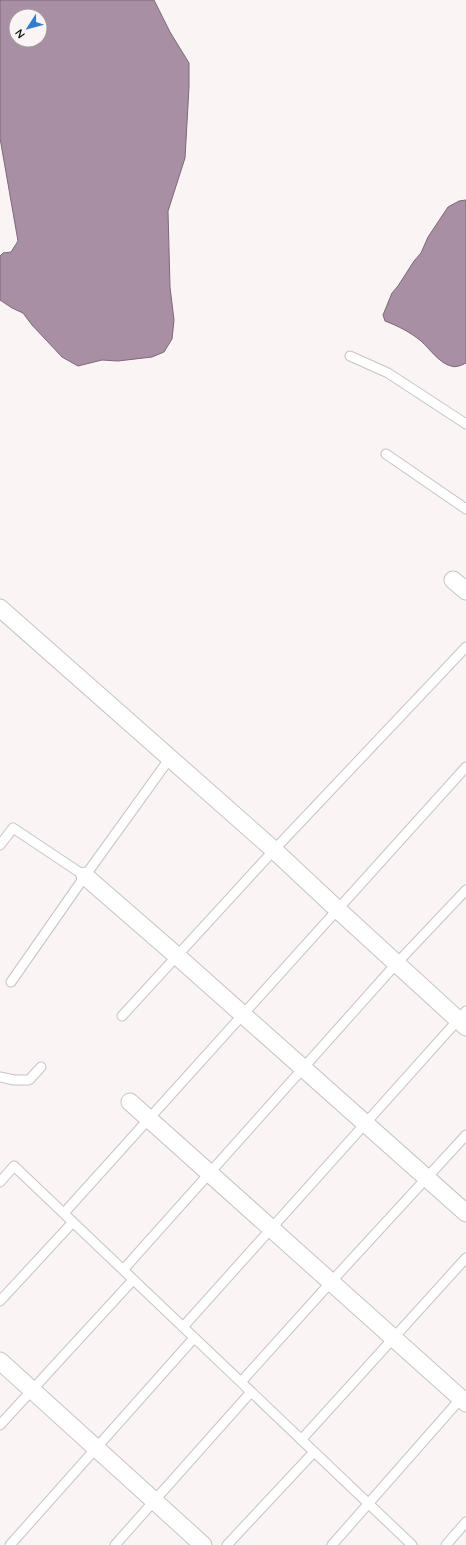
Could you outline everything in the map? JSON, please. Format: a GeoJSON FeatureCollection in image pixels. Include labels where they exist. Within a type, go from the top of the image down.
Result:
{"type":"FeatureCollection","features":[{"type":"Feature","properties":{"kind":"street"},"geometry":{"type":"LineString","coordinates":[[453,580],[466,591]]}},
{"type":"Feature","properties":{"kind":"street"},"geometry":{"type":"LineString","coordinates":[[0,608],[274,850],[396,964],[463,1019]]}},
{"type":"Feature","properties":{"kind":"street"},"geometry":{"type":"LineString","coordinates":[[85,876],[466,1213]]}},
{"type":"Feature","properties":{"kind":"street"},"geometry":{"type":"LineString","coordinates":[[130,1102],[394,1338],[464,1398]]}},
{"type":"Feature","properties":{"kind":"street"},"geometry":{"type":"LineString","coordinates":[[0,1361],[203,1545]]}},
{"type":"Feature","properties":{"kind":"lane"},"geometry":{"type":"LineString","coordinates":[[350,356],[388,374],[466,424]]}},
{"type":"Feature","properties":{"kind":"lane"},"geometry":{"type":"LineString","coordinates":[[386,454],[466,509]]}},
{"type":"Feature","properties":{"kind":"lane"},"geometry":{"type":"LineString","coordinates":[[122,1016],[274,850],[466,647]]}},
{"type":"Feature","properties":{"kind":"lane"},"geometry":{"type":"LineString","coordinates":[[11,982],[170,758]]}},
{"type":"Feature","properties":{"kind":"lane"},"geometry":{"type":"LineString","coordinates":[[64,1213],[466,767]]}},
{"type":"Feature","properties":{"kind":"lane"},"geometry":{"type":"LineString","coordinates":[[0,845],[13,828],[85,876]]}},
{"type":"Feature","properties":{"kind":"lane"},"geometry":{"type":"LineString","coordinates":[[123,1270],[396,964],[466,890]]}},
{"type":"Feature","properties":{"kind":"lane"},"geometry":{"type":"LineString","coordinates":[[183,1327],[365,1123],[463,1019]]}},
{"type":"Feature","properties":{"kind":"lane"},"geometry":{"type":"LineString","coordinates":[[0,1077],[14,1080],[29,1080],[41,1067]]}},
{"type":"Feature","properties":{"kind":"lane"},"geometry":{"type":"LineString","coordinates":[[241,1382],[466,1135]]}},
{"type":"Feature","properties":{"kind":"lane"},"geometry":{"type":"LineString","coordinates":[[0,1182],[14,1166],[412,1545]]}},
{"type":"Feature","properties":{"kind":"lane"},"geometry":{"type":"LineString","coordinates":[[0,1301],[73,1222]]}},
{"type":"Feature","properties":{"kind":"lane"},"geometry":{"type":"LineString","coordinates":[[301,1440],[466,1258]]}},
{"type":"Feature","properties":{"kind":"lane"},"geometry":{"type":"LineString","coordinates":[[0,1425],[133,1280]]}},
{"type":"Feature","properties":{"kind":"lane"},"geometry":{"type":"LineString","coordinates":[[10,1545],[95,1447],[194,1338]]}},
{"type":"Feature","properties":{"kind":"lane"},"geometry":{"type":"LineString","coordinates":[[115,1545],[251,1392]]}},
{"type":"Feature","properties":{"kind":"lane"},"geometry":{"type":"LineString","coordinates":[[332,1545],[464,1398]]}},
{"type":"Feature","properties":{"kind":"lane"},"geometry":{"type":"LineString","coordinates":[[227,1545],[314,1452]]}},
{"type":"Feature","properties":{"kind":"lane"},"geometry":{"type":"LineString","coordinates":[[446,1545],[466,1522]]}},
{"type":"Feature","properties":{"kind":"shaded area"},"geometry":{"type":"Polygon","coordinates":[[[0,0],[154,0],[170,32],[189,63],[185,158],[168,211],[170,287],[174,320],[172,339],[164,352],[152,357],[118,361],[102,360],[78,366],[62,357],[32,325],[23,313],[0,300],[0,256],[3,253],[11,252],[18,241],[0,138],[0,0]]]}},
{"type":"Feature","properties":{"kind":"shaded area"},"geometry":{"type":"Polygon","coordinates":[[[466,200],[466,363],[453,367],[439,359],[413,335],[385,321],[383,315],[392,293],[421,253],[428,237],[448,207],[459,201],[466,200]]]}}]}
